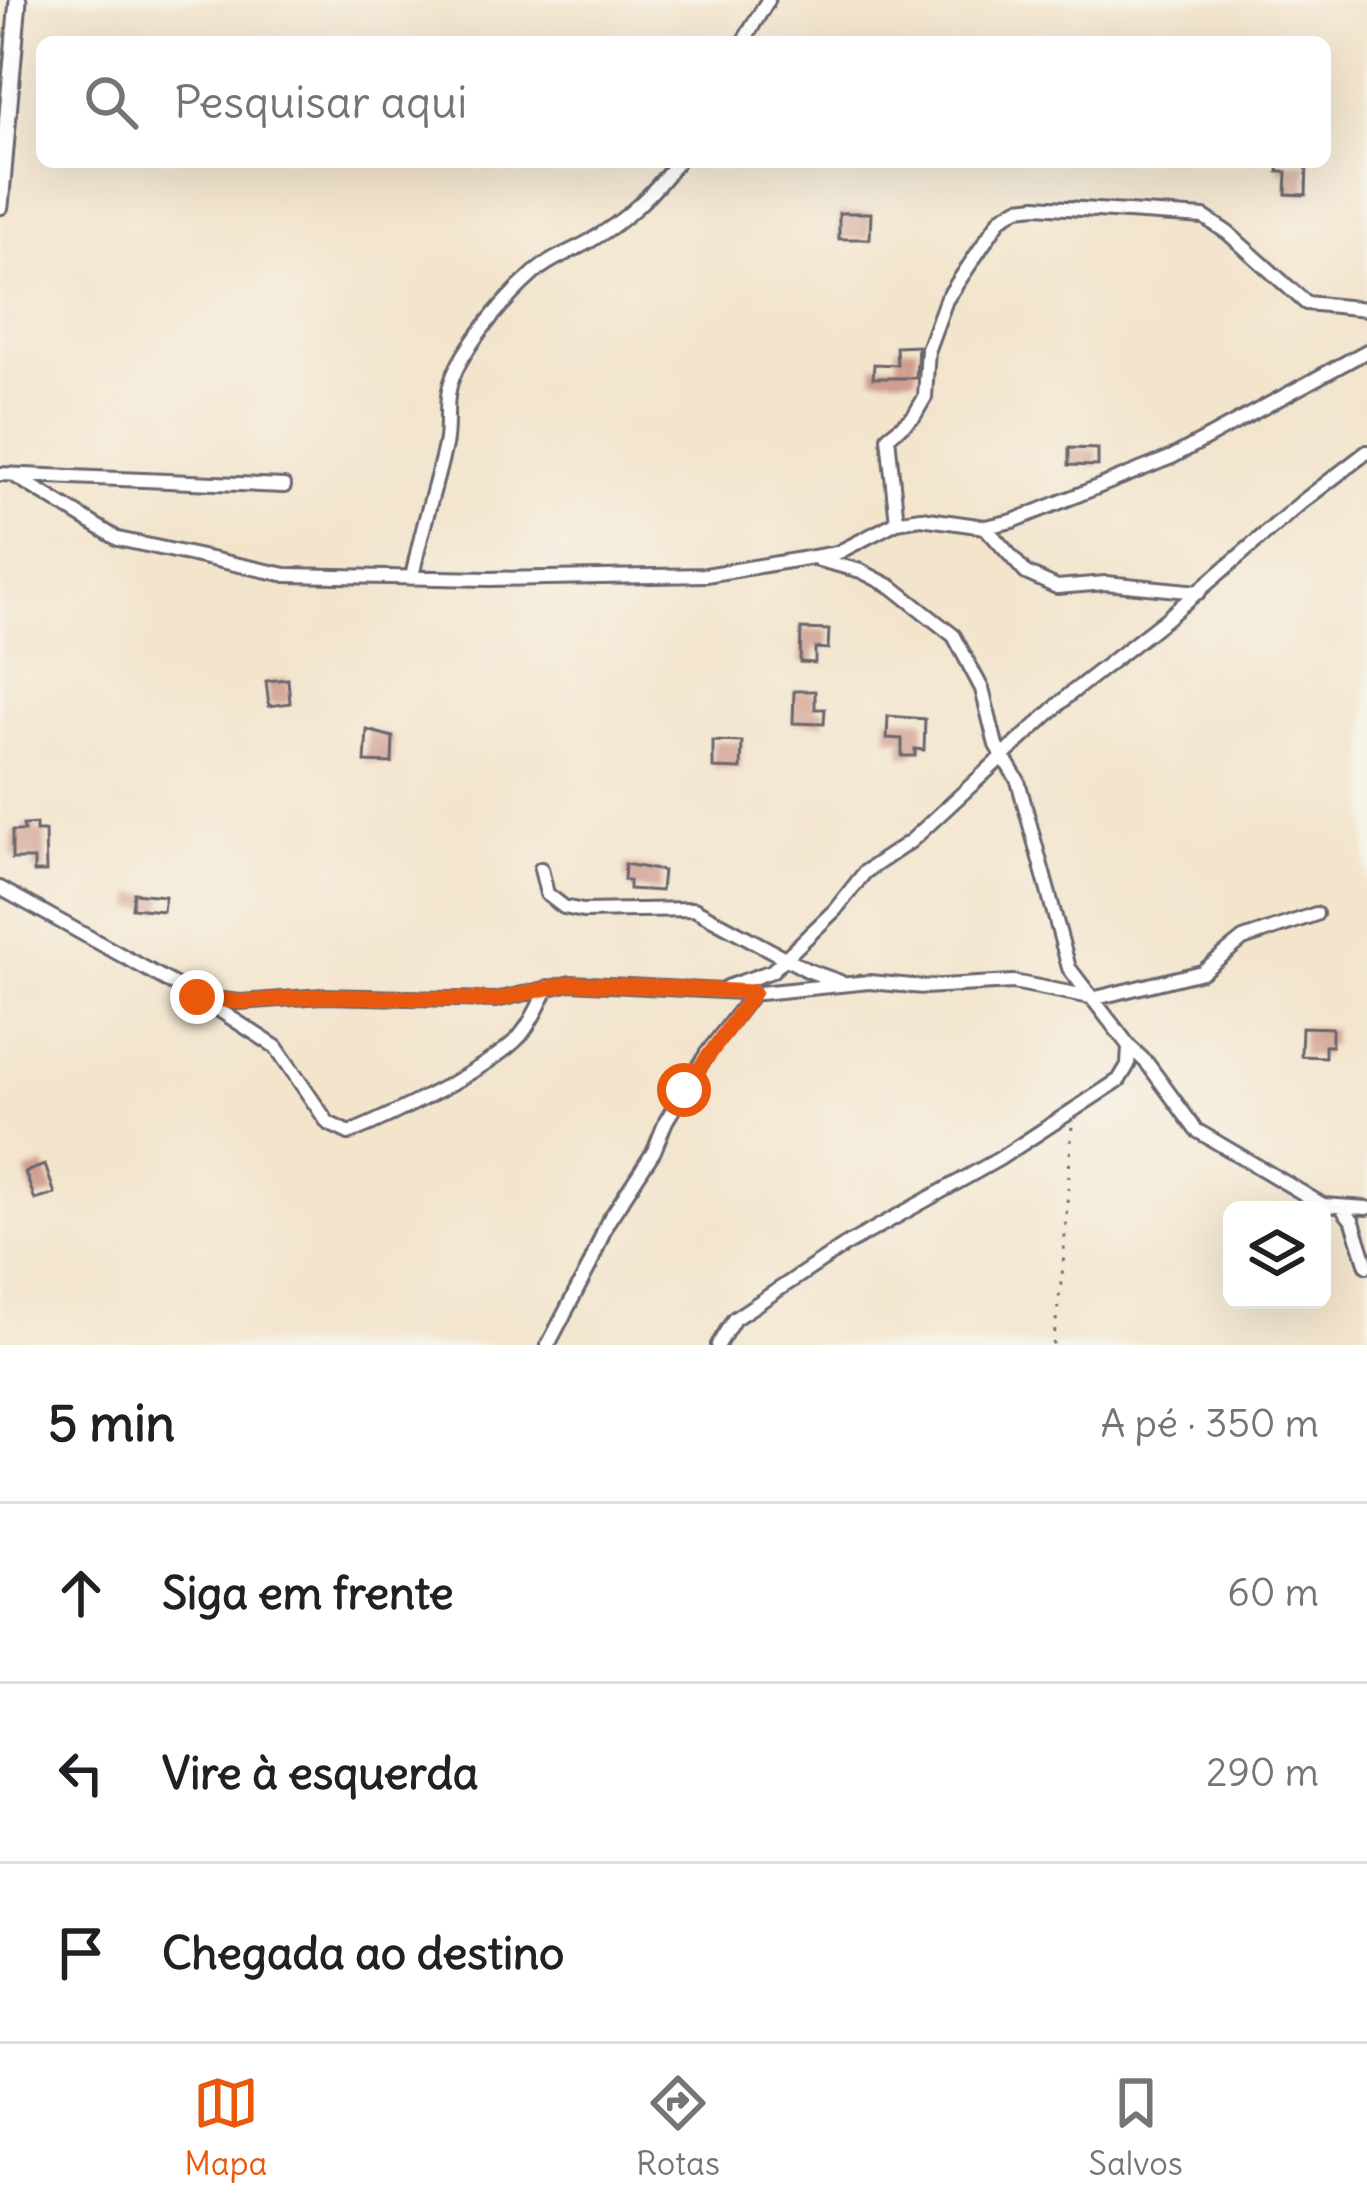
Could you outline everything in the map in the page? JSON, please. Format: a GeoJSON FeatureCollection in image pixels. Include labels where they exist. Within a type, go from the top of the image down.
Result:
{"type":"FeatureCollection","features":[{"type":"Feature","properties":{"kind":"street"},"geometry":{"type":"LineString","coordinates":[[0,206],[18,0]]}},
{"type":"Feature","properties":{"kind":"street"},"geometry":{"type":"LineString","coordinates":[[747,36],[768,0]]}},
{"type":"Feature","properties":{"kind":"street"},"geometry":{"type":"LineString","coordinates":[[412,578],[447,439],[449,386],[456,369],[479,335],[535,273],[648,200],[672,168]]}},
{"type":"Feature","properties":{"kind":"street"},"geometry":{"type":"LineString","coordinates":[[897,522],[888,437],[926,397],[928,350],[935,322],[1008,212],[1036,206],[1204,217],[1306,303],[1367,309]]}},
{"type":"Feature","properties":{"kind":"street"},"geometry":{"type":"LineString","coordinates":[[15,476],[118,539],[286,575],[706,575],[812,559],[854,546],[897,522],[921,518],[985,527],[1013,521],[1172,457],[1367,352]]}},
{"type":"Feature","properties":{"kind":"street"},"geometry":{"type":"LineString","coordinates":[[718,989],[772,970],[835,910],[865,872],[911,841],[1070,694],[1367,452]]}},
{"type":"Feature","properties":{"kind":"street"},"geometry":{"type":"LineString","coordinates":[[0,474],[284,486]]}},
{"type":"Feature","properties":{"kind":"street"},"geometry":{"type":"LineString","coordinates":[[985,527],[1026,573],[1057,587],[1106,583],[1198,592]]}},
{"type":"Feature","properties":{"kind":"street"},"geometry":{"type":"LineString","coordinates":[[812,559],[861,571],[892,587],[955,636],[982,689],[996,745],[1018,782],[1069,968],[1196,1130],[1353,1222],[1367,1266]]}},
{"type":"Feature","properties":{"kind":"street"},"geometry":{"type":"LineString","coordinates":[[541,869],[547,894],[564,907],[583,911],[694,909],[784,958],[847,984]]}},
{"type":"Feature","properties":{"kind":"street"},"geometry":{"type":"LineString","coordinates":[[0,888],[204,1000],[276,1047],[328,1123],[349,1133],[401,1110],[504,1049],[524,1031],[548,987]]}},
{"type":"Feature","properties":{"kind":"street"},"geometry":{"type":"LineString","coordinates":[[204,1000],[322,996],[496,1000],[571,983],[790,992],[869,982],[924,987],[1013,982],[1096,998],[1202,972],[1243,939],[1316,914]]}},
{"type":"Feature","properties":{"kind":"street"},"geometry":{"type":"LineString","coordinates":[[548,1345],[607,1223],[654,1151],[666,1121],[707,1053],[754,992]]}},
{"type":"Feature","properties":{"kind":"street"},"geometry":{"type":"LineString","coordinates":[[718,1345],[734,1319],[844,1246],[893,1222],[1119,1080],[1128,1065],[1130,1046]]}},
{"type":"Feature","properties":{"kind":"street"},"geometry":{"type":"LineString","coordinates":[[1333,1211],[1367,1208]]}},
{"type":"Feature","properties":{"kind":"path"},"geometry":{"type":"LineString","coordinates":[[1053,1345],[1063,1267],[1072,1111]]}},
{"type":"Feature","properties":{"kind":"building"},"geometry":{"type":"Polygon","coordinates":[[[1278,168],[1307,168],[1306,195],[1286,194],[1287,172],[1278,172],[1278,168]]]}},
{"type":"Feature","properties":{"kind":"building"},"geometry":{"type":"Polygon","coordinates":[[[839,213],[871,213],[870,239],[839,239],[839,213]]]}},
{"type":"Feature","properties":{"kind":"building"},"geometry":{"type":"Polygon","coordinates":[[[918,346],[916,378],[873,378],[874,364],[897,365],[896,347],[918,346]]]}},
{"type":"Feature","properties":{"kind":"building"},"geometry":{"type":"Polygon","coordinates":[[[1069,448],[1098,449],[1098,466],[1069,465],[1069,448]]]}},
{"type":"Feature","properties":{"kind":"building"},"geometry":{"type":"Polygon","coordinates":[[[801,629],[829,630],[828,649],[815,648],[815,663],[800,662],[801,629]]]}},
{"type":"Feature","properties":{"kind":"building"},"geometry":{"type":"Polygon","coordinates":[[[288,679],[290,703],[269,706],[266,681],[288,679]]]}},
{"type":"Feature","properties":{"kind":"building"},"geometry":{"type":"Polygon","coordinates":[[[794,691],[815,691],[815,709],[825,709],[824,724],[793,723],[794,691]]]}},
{"type":"Feature","properties":{"kind":"building"},"geometry":{"type":"Polygon","coordinates":[[[888,716],[925,719],[924,750],[902,756],[902,739],[887,738],[888,716]]]}},
{"type":"Feature","properties":{"kind":"building"},"geometry":{"type":"Polygon","coordinates":[[[367,730],[393,737],[392,763],[365,762],[367,730]]]}},
{"type":"Feature","properties":{"kind":"building"},"geometry":{"type":"Polygon","coordinates":[[[713,741],[742,742],[741,769],[713,768],[713,741]]]}},
{"type":"Feature","properties":{"kind":"building"},"geometry":{"type":"Polygon","coordinates":[[[36,824],[36,831],[45,831],[46,872],[34,872],[34,859],[12,859],[12,831],[36,824]]]}},
{"type":"Feature","properties":{"kind":"building"},"geometry":{"type":"Polygon","coordinates":[[[625,864],[663,871],[661,891],[629,889],[625,864]]]}},
{"type":"Feature","properties":{"kind":"building"},"geometry":{"type":"Polygon","coordinates":[[[134,893],[165,896],[163,911],[132,908],[134,893]]]}},
{"type":"Feature","properties":{"kind":"building"},"geometry":{"type":"Polygon","coordinates":[[[1302,1027],[1332,1028],[1332,1046],[1325,1046],[1325,1057],[1301,1056],[1302,1027]]]}},
{"type":"Feature","properties":{"kind":"building"},"geometry":{"type":"Polygon","coordinates":[[[45,1165],[55,1194],[35,1200],[25,1172],[45,1165]]]}},
{"type":"Feature","properties":{"kind":"route"},"geometry":{"type":"LineString","coordinates":[[197,997],[240,1002],[322,996],[496,1000],[571,983],[754,992],[684,1090]]}}]}
